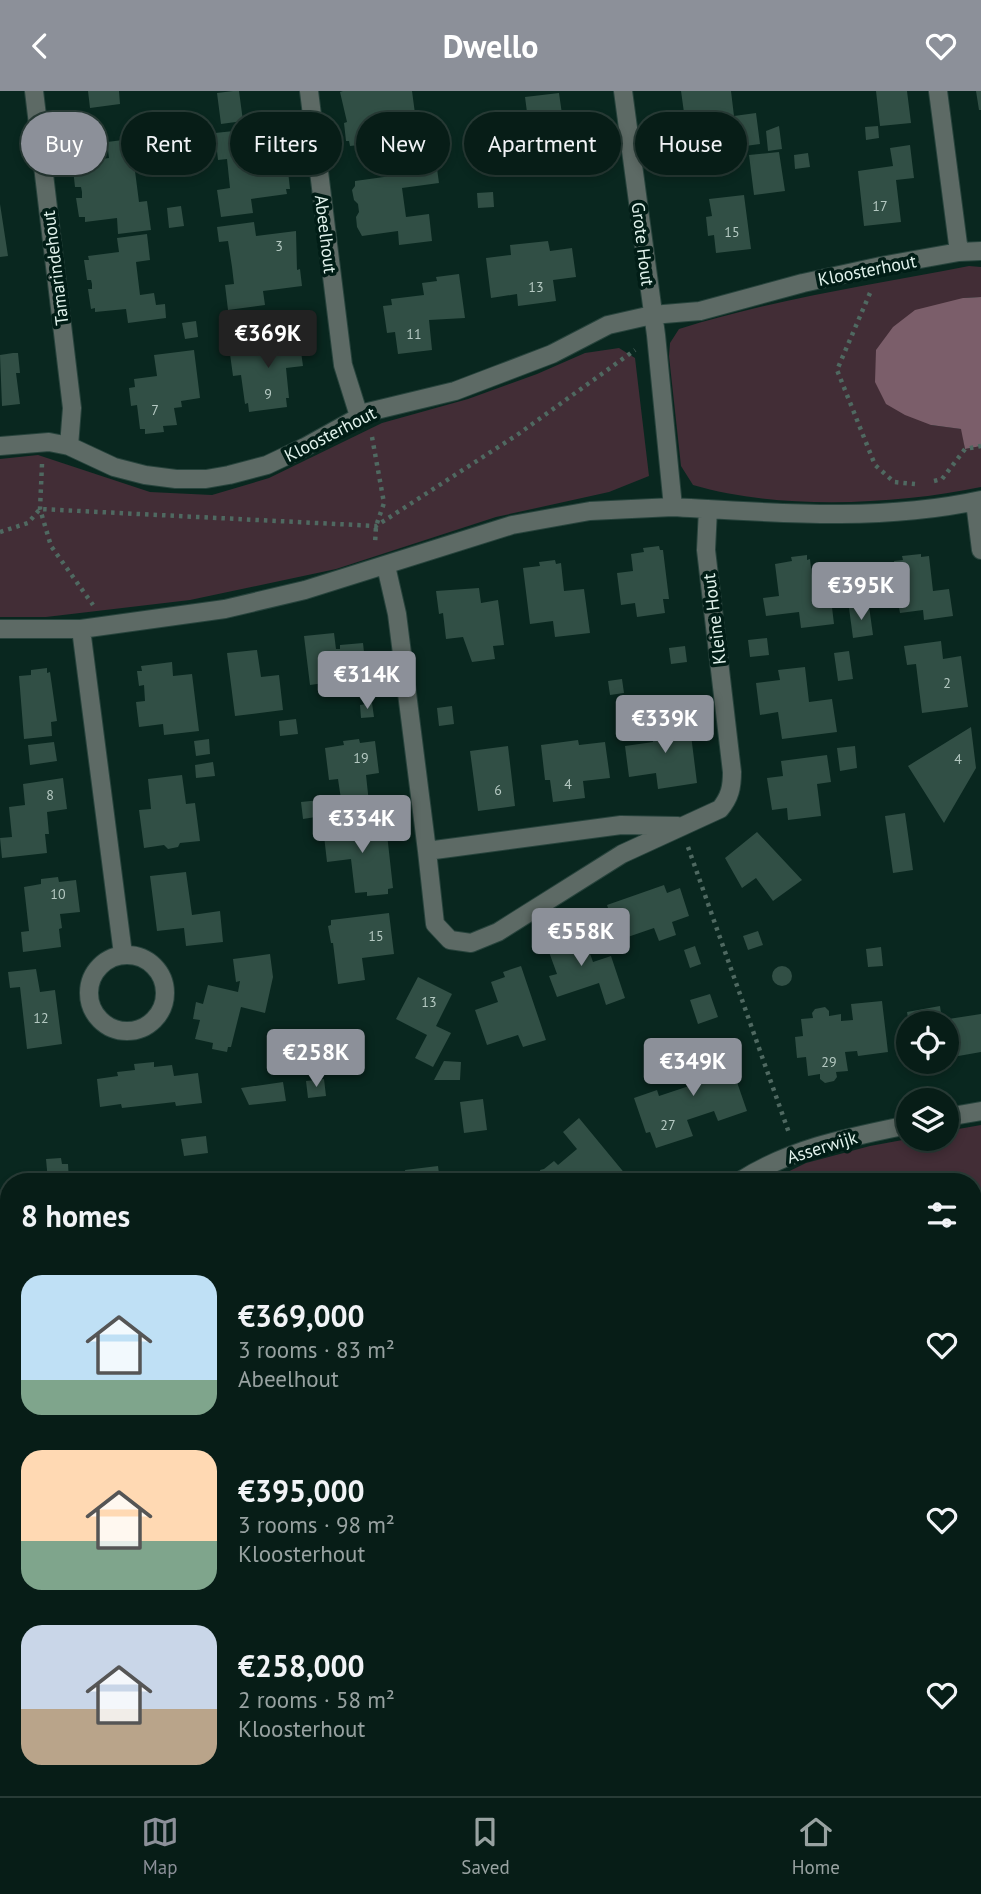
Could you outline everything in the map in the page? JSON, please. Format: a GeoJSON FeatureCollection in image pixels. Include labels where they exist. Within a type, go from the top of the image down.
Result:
{"type":"FeatureCollection","features":[{"type":"Feature","properties":{"kind":"street","name":"Tamarindehout"},"geometry":{"type":"LineString","coordinates":[[34,91],[72,408],[69,446]]}},
{"type":"Feature","properties":{"kind":"street","name":"Abeelhout"},"geometry":{"type":"LineString","coordinates":[[309,91],[343,365],[363,414]]}},
{"type":"Feature","properties":{"kind":"street","name":"Grote Hout"},"geometry":{"type":"LineString","coordinates":[[623,91],[652,315]]}},
{"type":"Feature","properties":{"kind":"street"},"geometry":{"type":"LineString","coordinates":[[938,91],[959,252]]}},
{"type":"Feature","properties":{"kind":"street","name":"Kloosterhout"},"geometry":{"type":"LineString","coordinates":[[0,446],[43,442],[69,446],[114,467],[145,475],[206,479],[267,465],[363,414],[454,391],[552,354],[608,325],[652,315],[700,311],[803,283],[881,266],[959,252],[981,251]]}},
{"type":"Feature","properties":{"kind":"street"},"geometry":{"type":"LineString","coordinates":[[652,315],[673,507]]}},
{"type":"Feature","properties":{"kind":"street"},"geometry":{"type":"LineString","coordinates":[[0,628],[81,629],[225,609],[305,590],[512,525],[590,511],[673,507],[783,513],[854,513],[927,509],[978,501],[981,550]]}},
{"type":"Feature","properties":{"kind":"street","name":"Kleine Hout"},"geometry":{"type":"LineString","coordinates":[[380,568],[397,614],[435,923],[450,940],[471,943],[498,932],[622,854],[720,809],[727,800],[732,786],[732,772],[706,550],[708,509]]}},
{"type":"Feature","properties":{"kind":"street"},"geometry":{"type":"LineString","coordinates":[[81,629],[123,954]]}},
{"type":"Feature","properties":{"kind":"street","name":"Kleine Hout"},"geometry":{"type":"LineString","coordinates":[[427,851],[621,825],[682,826]]}},
{"type":"Feature","properties":{"kind":"street"},"geometry":{"type":"LineString","coordinates":[[123,954],[144,958],[160,972],[166,994],[160,1014],[142,1028],[121,1031],[101,1022],[90,1003],[90,981],[102,963],[123,954]]}},
{"type":"Feature","properties":{"kind":"street"},"geometry":{"type":"LineString","coordinates":[[959,1115],[981,1111]]}},
{"type":"Feature","properties":{"kind":"street","name":"Asserwijk"},"geometry":{"type":"LineString","coordinates":[[755,1173],[796,1152],[836,1140],[896,1128]]}},
{"type":"Feature","properties":{"kind":"path"},"geometry":{"type":"LineString","coordinates":[[881,266],[837,370],[875,465],[894,482],[918,484]]}},
{"type":"Feature","properties":{"kind":"path"},"geometry":{"type":"LineString","coordinates":[[40,509],[376,526],[517,435],[656,335]]}},
{"type":"Feature","properties":{"kind":"path"},"geometry":{"type":"LineString","coordinates":[[363,414],[384,503],[376,526],[380,568]]}},
{"type":"Feature","properties":{"kind":"path"},"geometry":{"type":"LineString","coordinates":[[43,442],[40,509],[51,546],[108,626]]}},
{"type":"Feature","properties":{"kind":"path"},"geometry":{"type":"LineString","coordinates":[[930,481],[942,479],[965,449],[981,446]]}},
{"type":"Feature","properties":{"kind":"path"},"geometry":{"type":"LineString","coordinates":[[0,532],[28,523],[40,509]]}},
{"type":"Feature","properties":{"kind":"path"},"geometry":{"type":"LineString","coordinates":[[682,826],[796,1152]]}},
{"type":"Feature","properties":{"kind":"shaded area"},"geometry":{"type":"Polygon","coordinates":[[[969,266],[981,267],[981,297],[963,298],[931,425],[962,429],[965,449],[981,446],[981,487],[912,498],[837,502],[762,498],[693,485],[681,466],[669,356],[670,343],[679,329],[787,301],[969,266]]]}},
{"type":"Feature","properties":{"kind":"shaded area"},"geometry":{"type":"Polygon","coordinates":[[[981,297],[981,446],[965,449],[961,429],[931,425],[886,404],[875,382],[876,350],[893,327],[915,310],[963,298],[981,297]]]}},
{"type":"Feature","properties":{"kind":"shaded area"},"geometry":{"type":"Polygon","coordinates":[[[619,348],[635,358],[649,476],[609,492],[496,517],[336,569],[190,600],[46,617],[0,617],[0,459],[38,455],[150,492],[212,495],[269,478],[382,423],[468,399],[585,353],[619,348]]]}},
{"type":"Feature","properties":{"kind":"shaded area"},"geometry":{"type":"Polygon","coordinates":[[[981,1125],[981,1173],[785,1173],[806,1163],[896,1141],[896,1151],[959,1151],[959,1129],[981,1125]]]}},
{"type":"Feature","properties":{"kind":"building"},"geometry":{"type":"Polygon","coordinates":[[[88,91],[119,91],[120,104],[90,108],[88,91]]]}},
{"type":"Feature","properties":{"kind":"building"},"geometry":{"type":"Polygon","coordinates":[[[239,91],[242,112],[230,112],[230,123],[221,124],[217,93],[239,91]]]}},
{"type":"Feature","properties":{"kind":"building"},"geometry":{"type":"Polygon","coordinates":[[[412,91],[415,112],[356,112],[356,145],[350,146],[349,141],[346,141],[344,123],[347,122],[340,92],[412,91]]]}},
{"type":"Feature","properties":{"kind":"building"},"geometry":{"type":"Polygon","coordinates":[[[681,91],[731,91],[734,112],[684,112],[681,91]]]}},
{"type":"Feature","properties":{"kind":"building"},"geometry":{"type":"Polygon","coordinates":[[[876,91],[907,91],[911,123],[880,126],[876,91]]]}},
{"type":"Feature","properties":{"kind":"building"},"geometry":{"type":"Polygon","coordinates":[[[976,91],[981,91],[981,110],[979,110],[976,91]]]}},
{"type":"Feature","properties":{"kind":"building"},"geometry":{"type":"Polygon","coordinates":[[[559,93],[562,112],[527,112],[525,97],[559,93]]]}},
{"type":"Feature","properties":{"kind":"building"},"geometry":{"type":"Polygon","coordinates":[[[756,113],[760,144],[747,146],[747,114],[756,113]]]}},
{"type":"Feature","properties":{"kind":"building"},"geometry":{"type":"Polygon","coordinates":[[[779,126],[782,149],[768,151],[766,131],[779,126]]]}},
{"type":"Feature","properties":{"kind":"building"},"geometry":{"type":"Polygon","coordinates":[[[878,126],[879,138],[866,140],[865,127],[878,126]]]}},
{"type":"Feature","properties":{"kind":"building"},"geometry":{"type":"Polygon","coordinates":[[[230,131],[230,175],[288,175],[290,189],[286,189],[287,194],[251,199],[253,213],[221,217],[217,190],[230,188],[227,159],[218,160],[216,133],[230,131]]]}},
{"type":"Feature","properties":{"kind":"building"},"geometry":{"type":"Polygon","coordinates":[[[121,140],[121,175],[136,175],[139,202],[147,201],[151,230],[118,234],[117,218],[85,222],[85,217],[79,217],[76,198],[82,198],[82,192],[81,187],[75,187],[74,175],[107,175],[107,142],[121,140]]]}},
{"type":"Feature","properties":{"kind":"building"},"geometry":{"type":"Polygon","coordinates":[[[910,145],[914,178],[896,180],[901,222],[864,226],[858,171],[893,166],[890,148],[910,145]]]}},
{"type":"Feature","properties":{"kind":"building"},"geometry":{"type":"Polygon","coordinates":[[[779,152],[785,191],[754,195],[749,155],[779,152]]]}},
{"type":"Feature","properties":{"kind":"building"},"geometry":{"type":"Polygon","coordinates":[[[808,153],[810,167],[795,169],[794,155],[808,153]]]}},
{"type":"Feature","properties":{"kind":"building"},"geometry":{"type":"Polygon","coordinates":[[[438,175],[439,183],[402,188],[406,217],[429,214],[432,241],[399,245],[398,231],[362,236],[357,227],[358,204],[354,200],[352,190],[355,181],[391,176],[438,175]]]}},
{"type":"Feature","properties":{"kind":"building"},"geometry":{"type":"Polygon","coordinates":[[[493,192],[494,207],[478,208],[477,193],[493,192]]]}},
{"type":"Feature","properties":{"kind":"building"},"geometry":{"type":"Polygon","coordinates":[[[744,195],[751,249],[716,253],[714,235],[708,236],[706,217],[712,216],[709,199],[744,195]]]}},
{"type":"Feature","properties":{"kind":"building"},"geometry":{"type":"Polygon","coordinates":[[[0,204],[8,256],[0,257],[0,204]]]}},
{"type":"Feature","properties":{"kind":"building"},"geometry":{"type":"Polygon","coordinates":[[[181,206],[184,226],[169,228],[167,208],[181,206]]]}},
{"type":"Feature","properties":{"kind":"building"},"geometry":{"type":"Polygon","coordinates":[[[254,222],[256,236],[296,231],[297,270],[300,269],[302,286],[263,291],[265,305],[228,310],[225,285],[234,284],[232,267],[228,241],[219,242],[217,227],[254,222]]]}},
{"type":"Feature","properties":{"kind":"building"},"geometry":{"type":"Polygon","coordinates":[[[147,234],[150,260],[136,262],[140,295],[154,293],[156,305],[165,304],[166,318],[128,323],[126,309],[95,312],[95,308],[91,309],[88,289],[92,289],[92,284],[91,280],[87,280],[84,260],[89,260],[88,256],[119,252],[117,238],[147,234]]]}},
{"type":"Feature","properties":{"kind":"building"},"geometry":{"type":"Polygon","coordinates":[[[548,241],[550,251],[572,248],[576,277],[553,280],[556,301],[518,306],[517,294],[491,298],[486,258],[511,255],[510,245],[548,241]]]}},
{"type":"Feature","properties":{"kind":"building"},"geometry":{"type":"Polygon","coordinates":[[[459,274],[465,318],[429,320],[432,350],[398,354],[395,332],[387,333],[383,306],[392,305],[391,299],[424,295],[422,283],[437,281],[436,277],[459,274]]]}},
{"type":"Feature","properties":{"kind":"building"},"geometry":{"type":"Polygon","coordinates":[[[196,321],[198,337],[185,339],[182,323],[196,321]]]}},
{"type":"Feature","properties":{"kind":"building"},"geometry":{"type":"Polygon","coordinates":[[[298,330],[303,366],[286,368],[289,398],[286,398],[287,407],[249,412],[248,403],[245,404],[241,375],[233,376],[230,354],[259,350],[256,335],[298,330]]]}},
{"type":"Feature","properties":{"kind":"building"},"geometry":{"type":"Polygon","coordinates":[[[194,350],[200,398],[181,401],[182,407],[174,408],[177,425],[163,426],[164,432],[145,434],[145,429],[140,429],[137,405],[131,406],[129,388],[135,387],[134,379],[157,376],[154,355],[194,350]]]}},
{"type":"Feature","properties":{"kind":"building"},"geometry":{"type":"Polygon","coordinates":[[[18,353],[20,373],[16,373],[20,404],[2,406],[0,355],[18,353]]]}},
{"type":"Feature","properties":{"kind":"building"},"geometry":{"type":"Polygon","coordinates":[[[659,546],[660,550],[663,550],[669,599],[663,599],[665,613],[637,617],[635,603],[621,605],[617,573],[633,571],[631,554],[644,552],[643,548],[659,546]]]}},
{"type":"Feature","properties":{"kind":"building"},"geometry":{"type":"Polygon","coordinates":[[[921,554],[921,557],[929,556],[933,591],[949,589],[953,616],[924,620],[923,610],[900,613],[893,578],[896,577],[894,561],[903,560],[902,556],[921,554]]]}},
{"type":"Feature","properties":{"kind":"building"},"geometry":{"type":"Polygon","coordinates":[[[807,555],[807,560],[810,559],[813,584],[829,582],[834,624],[801,628],[799,612],[766,616],[763,598],[779,596],[775,564],[792,561],[791,557],[807,555]]]}},
{"type":"Feature","properties":{"kind":"building"},"geometry":{"type":"Polygon","coordinates":[[[555,560],[556,564],[561,563],[564,591],[584,589],[590,633],[555,637],[553,621],[530,624],[523,568],[540,566],[539,562],[555,560]]]}},
{"type":"Feature","properties":{"kind":"building"},"geometry":{"type":"Polygon","coordinates":[[[479,588],[481,603],[498,600],[504,645],[493,646],[495,659],[472,662],[463,637],[446,639],[443,613],[439,614],[436,591],[479,588]]]}},
{"type":"Feature","properties":{"kind":"building"},"geometry":{"type":"Polygon","coordinates":[[[869,606],[873,635],[853,638],[849,608],[869,606]]]}},
{"type":"Feature","properties":{"kind":"building"},"geometry":{"type":"Polygon","coordinates":[[[334,633],[336,649],[340,649],[340,645],[363,643],[368,689],[340,693],[338,681],[310,685],[304,636],[334,633]]]}},
{"type":"Feature","properties":{"kind":"building"},"geometry":{"type":"Polygon","coordinates":[[[767,638],[769,655],[750,657],[748,640],[767,638]]]}},
{"type":"Feature","properties":{"kind":"building"},"geometry":{"type":"Polygon","coordinates":[[[941,641],[943,659],[961,656],[968,707],[922,713],[916,664],[907,665],[904,646],[941,641]]]}},
{"type":"Feature","properties":{"kind":"building"},"geometry":{"type":"Polygon","coordinates":[[[685,646],[687,662],[671,664],[669,648],[685,646]]]}},
{"type":"Feature","properties":{"kind":"building"},"geometry":{"type":"Polygon","coordinates":[[[257,650],[261,677],[279,675],[283,710],[235,716],[227,653],[257,650]]]}},
{"type":"Feature","properties":{"kind":"building"},"geometry":{"type":"Polygon","coordinates":[[[849,651],[853,679],[838,681],[834,653],[849,651]]]}},
{"type":"Feature","properties":{"kind":"building"},"geometry":{"type":"Polygon","coordinates":[[[172,662],[173,676],[192,674],[199,731],[164,735],[163,724],[139,727],[136,702],[145,701],[144,685],[139,686],[137,671],[142,671],[141,666],[172,662]]]}},
{"type":"Feature","properties":{"kind":"building"},"geometry":{"type":"Polygon","coordinates":[[[805,667],[809,702],[832,699],[837,732],[782,739],[778,712],[760,715],[756,683],[780,680],[778,670],[805,667]]]}},
{"type":"Feature","properties":{"kind":"building"},"geometry":{"type":"Polygon","coordinates":[[[47,668],[47,673],[50,672],[57,721],[51,722],[52,736],[24,739],[19,676],[31,675],[31,670],[47,668]]]}},
{"type":"Feature","properties":{"kind":"building"},"geometry":{"type":"Polygon","coordinates":[[[622,679],[624,693],[610,695],[608,681],[622,679]]]}},
{"type":"Feature","properties":{"kind":"building"},"geometry":{"type":"Polygon","coordinates":[[[372,703],[374,717],[361,718],[360,705],[372,703]]]}},
{"type":"Feature","properties":{"kind":"building"},"geometry":{"type":"Polygon","coordinates":[[[452,706],[454,724],[439,726],[437,708],[452,706]]]}},
{"type":"Feature","properties":{"kind":"building"},"geometry":{"type":"Polygon","coordinates":[[[296,719],[298,734],[280,736],[279,721],[296,719]]]}},
{"type":"Feature","properties":{"kind":"building"},"geometry":{"type":"Polygon","coordinates":[[[689,719],[697,783],[658,789],[656,773],[629,777],[625,746],[653,742],[650,724],[689,719]]]}},
{"type":"Feature","properties":{"kind":"building"},"geometry":{"type":"Polygon","coordinates":[[[971,727],[976,768],[944,823],[908,766],[971,727]]]}},
{"type":"Feature","properties":{"kind":"building"},"geometry":{"type":"Polygon","coordinates":[[[209,739],[210,754],[196,756],[194,741],[209,739]]]}},
{"type":"Feature","properties":{"kind":"building"},"geometry":{"type":"Polygon","coordinates":[[[359,739],[360,743],[375,741],[379,773],[366,775],[369,803],[342,806],[338,779],[329,780],[325,748],[344,745],[343,741],[359,739]]]}},
{"type":"Feature","properties":{"kind":"building"},"geometry":{"type":"Polygon","coordinates":[[[578,740],[579,745],[605,742],[610,778],[583,781],[585,798],[553,802],[550,780],[545,780],[541,745],[578,740]]]}},
{"type":"Feature","properties":{"kind":"building"},"geometry":{"type":"Polygon","coordinates":[[[54,742],[57,761],[30,765],[28,745],[54,742]]]}},
{"type":"Feature","properties":{"kind":"building"},"geometry":{"type":"Polygon","coordinates":[[[508,746],[515,806],[478,811],[470,751],[508,746]]]}},
{"type":"Feature","properties":{"kind":"building"},"geometry":{"type":"Polygon","coordinates":[[[855,746],[857,768],[840,771],[837,748],[855,746]]]}},
{"type":"Feature","properties":{"kind":"building"},"geometry":{"type":"Polygon","coordinates":[[[827,755],[831,782],[817,784],[821,816],[788,820],[787,808],[772,810],[767,778],[783,776],[781,761],[827,755]]]}},
{"type":"Feature","properties":{"kind":"building"},"geometry":{"type":"Polygon","coordinates":[[[213,762],[215,776],[196,778],[195,765],[213,762]]]}},
{"type":"Feature","properties":{"kind":"building"},"geometry":{"type":"Polygon","coordinates":[[[182,775],[186,804],[195,803],[200,841],[180,843],[178,847],[168,849],[164,845],[144,848],[139,810],[151,809],[148,779],[182,775]]]}},
{"type":"Feature","properties":{"kind":"building"},"geometry":{"type":"Polygon","coordinates":[[[63,778],[67,809],[47,812],[47,853],[2,858],[0,838],[12,837],[9,807],[25,805],[23,784],[63,778]]]}},
{"type":"Feature","properties":{"kind":"building"},"geometry":{"type":"Polygon","coordinates":[[[320,800],[322,816],[303,819],[301,802],[320,800]]]}},
{"type":"Feature","properties":{"kind":"building"},"geometry":{"type":"Polygon","coordinates":[[[905,813],[913,870],[893,873],[885,816],[905,813]]]}},
{"type":"Feature","properties":{"kind":"building"},"geometry":{"type":"Polygon","coordinates":[[[379,820],[380,835],[387,834],[393,888],[388,889],[388,894],[367,896],[367,892],[355,893],[351,859],[327,862],[323,827],[379,820]]]}},
{"type":"Feature","properties":{"kind":"building"},"geometry":{"type":"Polygon","coordinates":[[[757,832],[802,880],[773,901],[756,878],[742,888],[725,858],[757,832]]]}},
{"type":"Feature","properties":{"kind":"building"},"geometry":{"type":"Polygon","coordinates":[[[186,872],[192,915],[220,911],[223,942],[186,946],[184,928],[157,931],[150,876],[186,872]]]}},
{"type":"Feature","properties":{"kind":"building"},"geometry":{"type":"Polygon","coordinates":[[[58,877],[59,882],[76,880],[80,912],[60,914],[61,947],[23,952],[21,932],[29,931],[24,887],[41,884],[41,879],[58,877]]]}},
{"type":"Feature","properties":{"kind":"building"},"geometry":{"type":"Polygon","coordinates":[[[664,885],[667,893],[680,888],[689,916],[672,922],[676,935],[659,941],[654,928],[619,940],[607,905],[664,885]]]}},
{"type":"Feature","properties":{"kind":"building"},"geometry":{"type":"Polygon","coordinates":[[[389,913],[394,954],[362,958],[365,980],[338,984],[328,926],[331,925],[331,920],[389,913]]]}},
{"type":"Feature","properties":{"kind":"building"},"geometry":{"type":"Polygon","coordinates":[[[581,928],[593,962],[611,956],[625,998],[606,1005],[599,983],[557,997],[549,976],[557,974],[545,941],[581,928]]]}},
{"type":"Feature","properties":{"kind":"building"},"geometry":{"type":"Polygon","coordinates":[[[758,931],[763,945],[748,950],[743,936],[758,931]]]}},
{"type":"Feature","properties":{"kind":"building"},"geometry":{"type":"Polygon","coordinates":[[[695,946],[701,964],[690,968],[684,950],[695,946]]]}},
{"type":"Feature","properties":{"kind":"building"},"geometry":{"type":"Polygon","coordinates":[[[881,947],[883,966],[868,967],[866,949],[881,947]]]}},
{"type":"Feature","properties":{"kind":"building"},"geometry":{"type":"Polygon","coordinates":[[[270,954],[273,977],[265,1013],[241,1007],[231,1047],[228,1047],[227,1052],[212,1049],[213,1043],[195,1039],[200,1020],[193,1019],[196,1002],[203,1004],[208,985],[238,992],[240,981],[236,982],[233,959],[270,954]]]}},
{"type":"Feature","properties":{"kind":"building"},"geometry":{"type":"Polygon","coordinates":[[[521,966],[546,1040],[523,1047],[518,1035],[487,1045],[475,1010],[498,1002],[491,982],[505,977],[503,972],[521,966]]]}},
{"type":"Feature","properties":{"kind":"building"},"geometry":{"type":"Polygon","coordinates":[[[778,966],[786,966],[792,976],[786,986],[778,986],[772,980],[772,972],[778,966]]]}},
{"type":"Feature","properties":{"kind":"building"},"geometry":{"type":"Polygon","coordinates":[[[36,969],[40,992],[55,990],[62,1044],[27,1049],[20,987],[10,988],[8,972],[36,969]]]}},
{"type":"Feature","properties":{"kind":"building"},"geometry":{"type":"Polygon","coordinates":[[[418,977],[452,994],[436,1026],[451,1033],[433,1067],[415,1058],[427,1035],[396,1019],[418,977]]]}},
{"type":"Feature","properties":{"kind":"building"},"geometry":{"type":"Polygon","coordinates":[[[710,994],[718,1017],[698,1024],[690,1000],[710,994]]]}},
{"type":"Feature","properties":{"kind":"building"},"geometry":{"type":"Polygon","coordinates":[[[882,1001],[888,1052],[858,1056],[857,1051],[845,1052],[848,1071],[836,1072],[834,1081],[825,1083],[820,1079],[820,1074],[808,1076],[806,1057],[797,1058],[795,1037],[803,1036],[801,1019],[813,1018],[815,1009],[825,1007],[829,1016],[841,1014],[841,1021],[853,1020],[851,1004],[882,1001]]]}},
{"type":"Feature","properties":{"kind":"building"},"geometry":{"type":"Polygon","coordinates":[[[940,1006],[941,1011],[912,1011],[940,1006]]]}},
{"type":"Feature","properties":{"kind":"building"},"geometry":{"type":"Polygon","coordinates":[[[981,1014],[981,1052],[959,1056],[959,1017],[981,1014]]]}},
{"type":"Feature","properties":{"kind":"building"},"geometry":{"type":"Polygon","coordinates":[[[722,1039],[747,1111],[718,1121],[714,1111],[687,1120],[693,1136],[656,1148],[650,1132],[646,1133],[634,1098],[657,1090],[659,1096],[704,1081],[693,1049],[722,1039]]]}},
{"type":"Feature","properties":{"kind":"building"},"geometry":{"type":"Polygon","coordinates":[[[444,1061],[461,1062],[460,1080],[434,1080],[444,1061]]]}},
{"type":"Feature","properties":{"kind":"building"},"geometry":{"type":"Polygon","coordinates":[[[154,1062],[154,1067],[172,1065],[174,1076],[198,1073],[202,1103],[176,1106],[175,1102],[122,1108],[121,1104],[100,1107],[97,1079],[118,1076],[117,1072],[135,1070],[134,1064],[154,1062]]]}},
{"type":"Feature","properties":{"kind":"building"},"geometry":{"type":"Polygon","coordinates":[[[324,1079],[326,1096],[308,1098],[306,1081],[324,1079]]]}},
{"type":"Feature","properties":{"kind":"building"},"geometry":{"type":"Polygon","coordinates":[[[283,1082],[286,1101],[249,1105],[241,1088],[283,1082]]]}},
{"type":"Feature","properties":{"kind":"building"},"geometry":{"type":"Polygon","coordinates":[[[483,1099],[487,1130],[464,1133],[460,1102],[483,1099]]]}},
{"type":"Feature","properties":{"kind":"building"},"geometry":{"type":"Polygon","coordinates":[[[579,1118],[624,1173],[540,1173],[540,1170],[554,1161],[558,1165],[577,1149],[563,1132],[579,1118]]]}},
{"type":"Feature","properties":{"kind":"building"},"geometry":{"type":"Polygon","coordinates":[[[206,1136],[208,1153],[184,1156],[181,1139],[206,1136]]]}},
{"type":"Feature","properties":{"kind":"building"},"geometry":{"type":"Polygon","coordinates":[[[61,1158],[62,1164],[68,1164],[69,1173],[47,1173],[46,1159],[61,1158]]]}},
{"type":"Feature","properties":{"kind":"building"},"geometry":{"type":"Polygon","coordinates":[[[438,1166],[439,1173],[405,1173],[405,1170],[438,1166]]]}}]}
